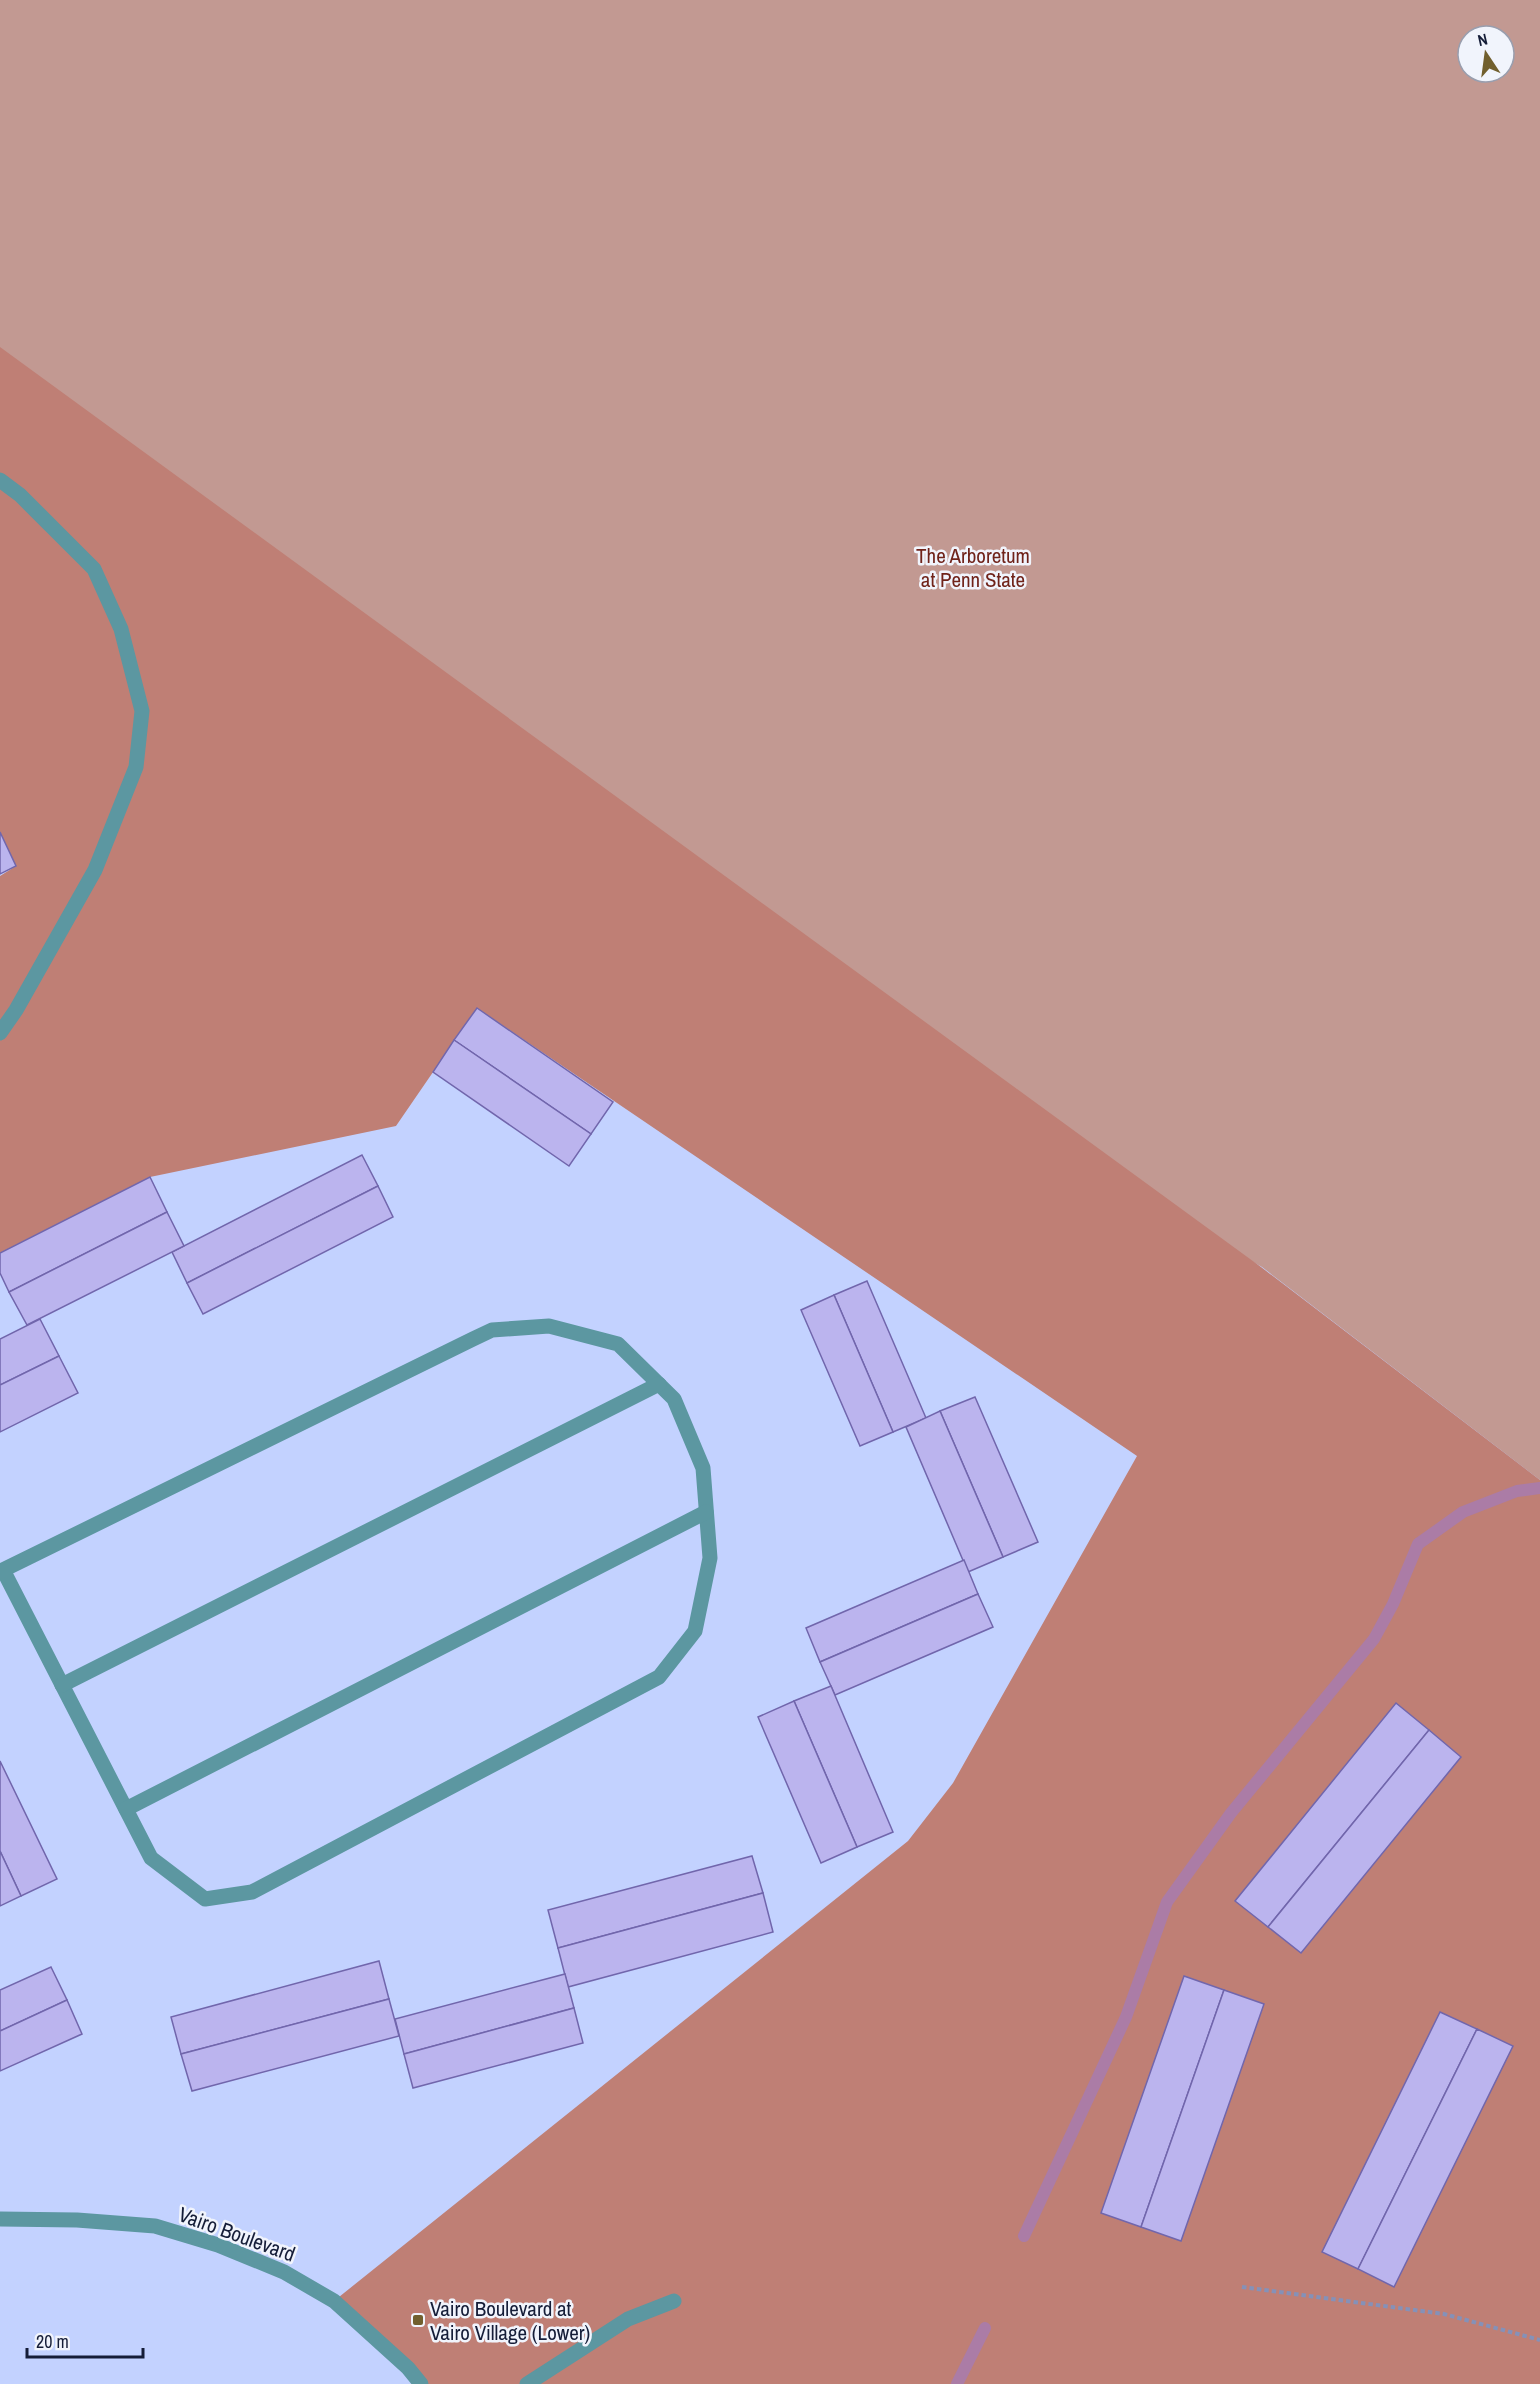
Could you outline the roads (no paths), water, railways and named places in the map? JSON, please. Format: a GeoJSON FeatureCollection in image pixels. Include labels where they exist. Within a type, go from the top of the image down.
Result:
{"type":"FeatureCollection","features":[{"type":"Feature","properties":{"kind":"street"},"geometry":{"type":"LineString","coordinates":[[0,480],[20,495],[94,568],[121,629],[142,711],[136,767],[95,870],[16,1010],[0,1033]]}},
{"type":"Feature","properties":{"kind":"street"},"geometry":{"type":"LineString","coordinates":[[549,1326],[618,1344],[659,1384],[674,1399],[703,1468],[710,1558],[694,1631],[659,1677],[252,1892],[205,1899],[151,1858],[1,1570],[492,1330],[549,1326]]}},
{"type":"Feature","properties":{"kind":"street"},"geometry":{"type":"LineString","coordinates":[[62,1686],[659,1384]]}},
{"type":"Feature","properties":{"kind":"street"},"geometry":{"type":"LineString","coordinates":[[126,1809],[706,1512]]}},
{"type":"Feature","properties":{"kind":"street","name":"Vairo Boulevard"},"geometry":{"type":"LineString","coordinates":[[0,2219],[77,2220],[155,2226],[218,2245],[284,2272],[320,2292],[369,2330],[421,2384]]}},
{"type":"Feature","properties":{"kind":"street"},"geometry":{"type":"LineString","coordinates":[[527,2384],[628,2319],[674,2301]]}},
{"type":"Feature","properties":{"kind":"waterway"},"geometry":{"type":"LineString","coordinates":[[1024,2236],[1126,2017],[1167,1902],[1231,1813],[1374,1639],[1393,1604],[1418,1544],[1463,1512],[1517,1491],[1540,1488]]}},
{"type":"Feature","properties":{"kind":"waterway"},"geometry":{"type":"LineString","coordinates":[[957,2384],[985,2328]]}},
{"type":"Feature","properties":{"kind":"place","name":"Vairo Boulevard at Vairo Village (Lower)"},"geometry":{"type":"Point","coordinates":[418,2320]}},
{"type":"Feature","properties":{"kind":"park label","name":"The Arboretum at Penn State"},"geometry":{"type":"Point","coordinates":[973,567]}}]}
